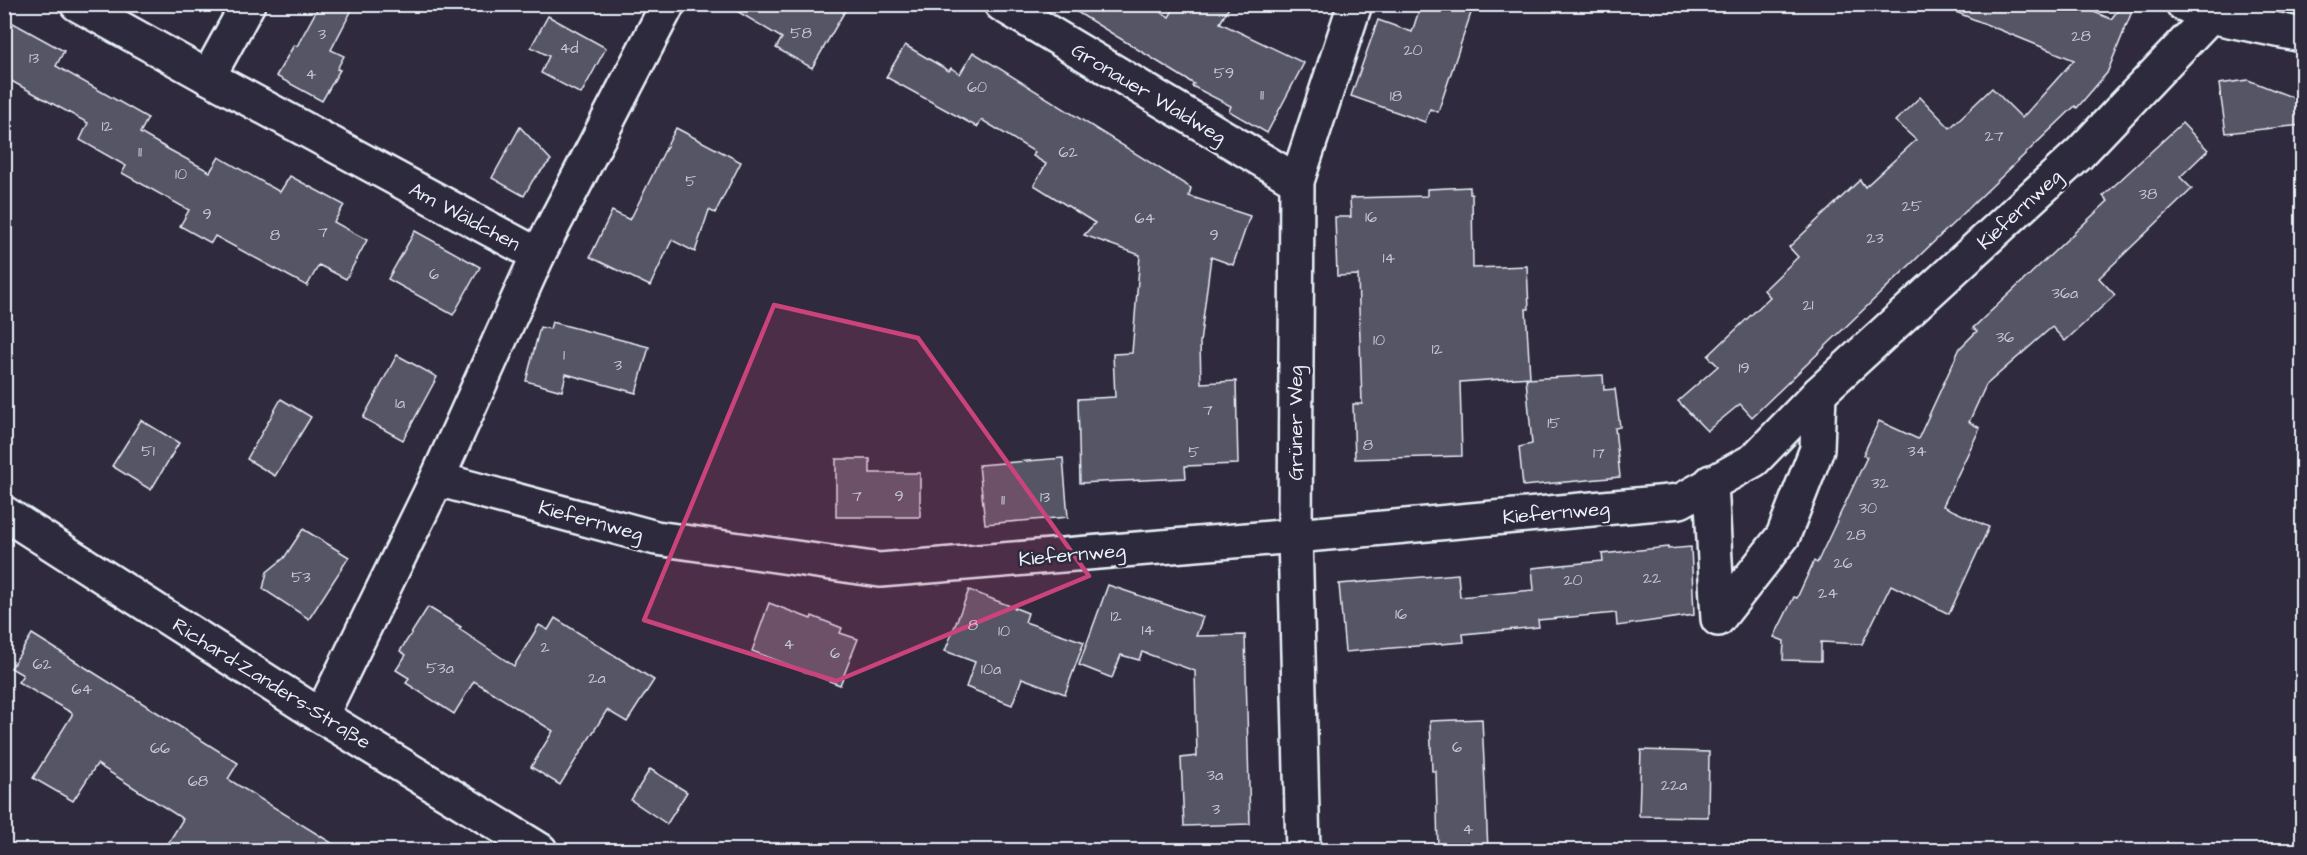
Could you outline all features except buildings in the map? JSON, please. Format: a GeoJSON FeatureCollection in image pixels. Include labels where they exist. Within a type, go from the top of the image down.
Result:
{"type":"FeatureCollection","features":[{"type":"Feature","properties":{"kind":"street","name":"Am Wäldchen"},"geometry":{"type":"LineString","coordinates":[[77,4],[538,255],[668,4]]}},
{"type":"Feature","properties":{"kind":"street"},"geometry":{"type":"LineString","coordinates":[[208,77],[248,4]]}},
{"type":"Feature","properties":{"kind":"street","name":"Gronauer Waldweg"},"geometry":{"type":"LineString","coordinates":[[1001,4],[1297,181]]}},
{"type":"Feature","properties":{"kind":"street","name":"Grüner Weg"},"geometry":{"type":"LineString","coordinates":[[1303,850],[1295,536],[1297,181],[1355,4]]}},
{"type":"Feature","properties":{"kind":"street"},"geometry":{"type":"LineString","coordinates":[[2197,10],[2302,35]]}},
{"type":"Feature","properties":{"kind":"street","name":"Kiefernweg"},"geometry":{"type":"LineString","coordinates":[[437,479],[656,538],[880,570],[1680,501],[1754,460],[1819,393],[2079,154],[2197,10]]}},
{"type":"Feature","properties":{"kind":"street"},"geometry":{"type":"LineString","coordinates":[[321,716],[437,479],[538,255]]}},
{"type":"Feature","properties":{"kind":"street"},"geometry":{"type":"LineString","coordinates":[[1711,482],[1718,619],[1783,536],[1817,449],[1819,393]]}},
{"type":"Feature","properties":{"kind":"street","name":"Richard-Zanders-Straße"},"geometry":{"type":"LineString","coordinates":[[4,513],[321,716],[540,850]]}},
{"type":"Feature","properties":{"kind":"highlighted area"},"geometry":{"type":"Polygon","coordinates":[[[774,305],[918,338],[1089,576],[836,681],[644,620],[774,305]]]}}]}
